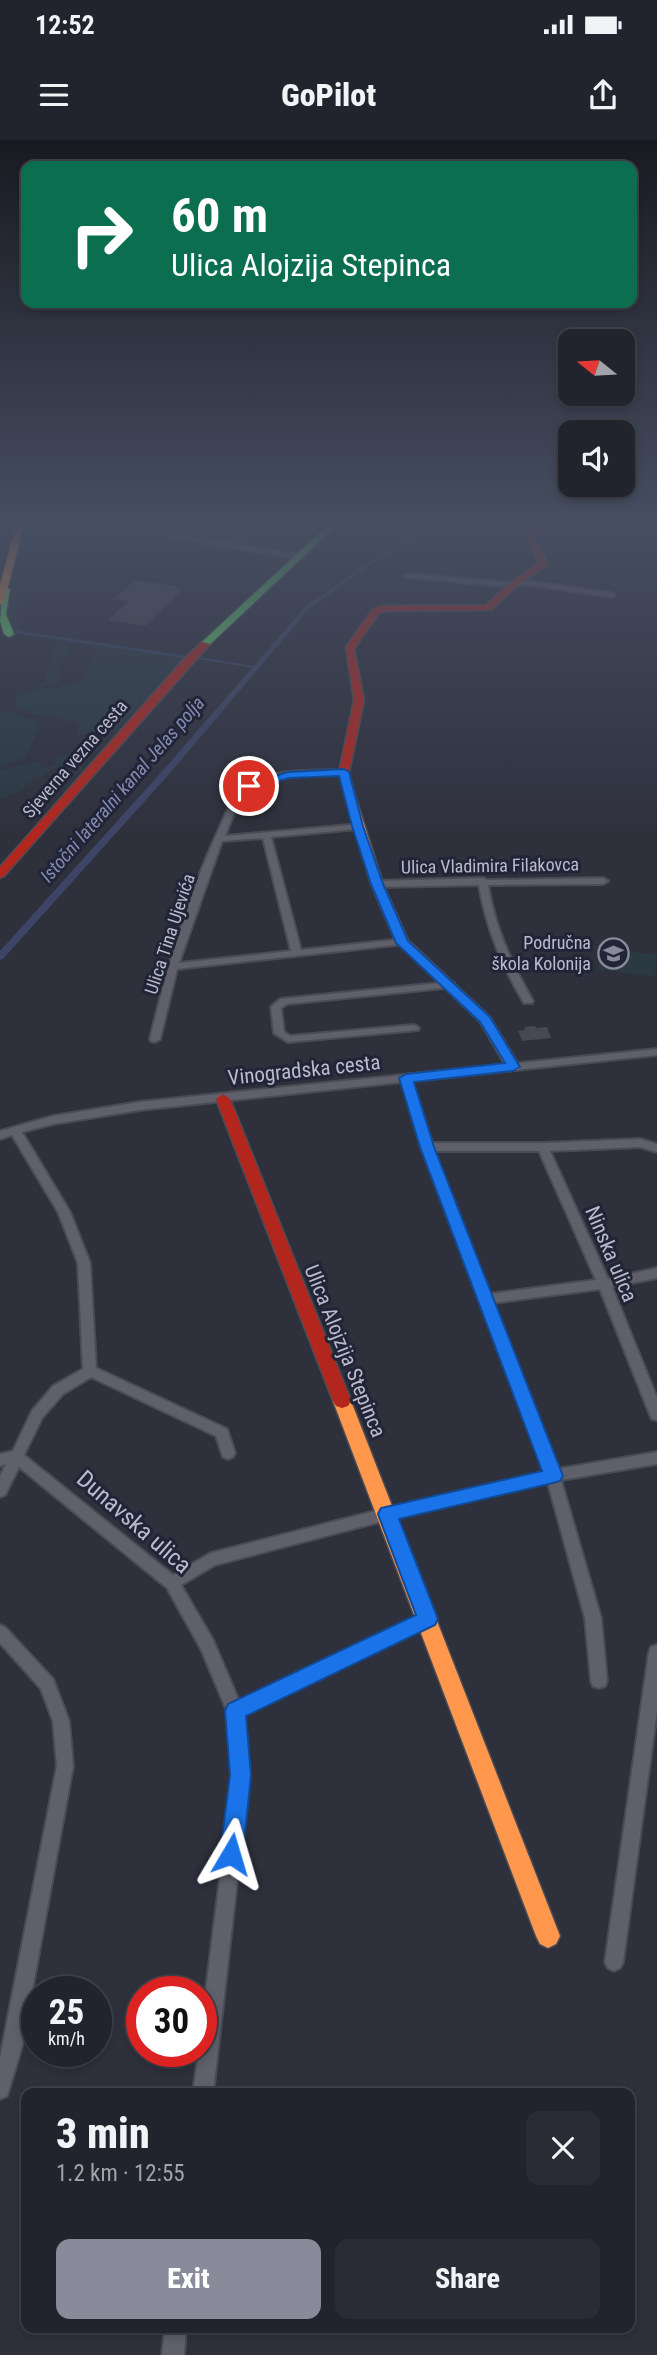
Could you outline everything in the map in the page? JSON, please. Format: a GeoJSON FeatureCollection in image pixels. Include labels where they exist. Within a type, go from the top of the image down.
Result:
{"type":"FeatureCollection","features":[{"type":"Feature","properties":{"kind":"main road"},"geometry":{"type":"LineString","coordinates":[[7,628],[9,634]]}},
{"type":"Feature","properties":{"kind":"main road","name":"Sjeverna vezna cesta"},"geometry":{"type":"LineString","coordinates":[[0,874],[187,662],[223,628]]}},
{"type":"Feature","properties":{"kind":"main road"},"geometry":{"type":"LineString","coordinates":[[364,628],[349,649],[359,700],[344,772],[377,884],[402,943],[485,1020],[513,1067]]}},
{"type":"Feature","properties":{"kind":"main road","name":"Ulica Alojzija Stepinca"},"geometry":{"type":"LineString","coordinates":[[223,1099],[428,1619],[548,1936]]}},
{"type":"Feature","properties":{"kind":"street","name":"Ulica Tina Ujevića"},"geometry":{"type":"LineString","coordinates":[[155,1039],[172,967],[219,839],[240,794],[249,786],[288,775],[344,772]]}},
{"type":"Feature","properties":{"kind":"street"},"geometry":{"type":"LineString","coordinates":[[219,839],[358,826]]}},
{"type":"Feature","properties":{"kind":"street"},"geometry":{"type":"LineString","coordinates":[[266,834],[296,954]]}},
{"type":"Feature","properties":{"kind":"street"},"geometry":{"type":"LineString","coordinates":[[483,881],[487,915],[496,944],[528,1001]]}},
{"type":"Feature","properties":{"kind":"street","name":"Ulica Vladimira Filakovca"},"geometry":{"type":"LineString","coordinates":[[377,884],[603,881]]}},
{"type":"Feature","properties":{"kind":"street"},"geometry":{"type":"LineString","coordinates":[[172,967],[402,943]]}},
{"type":"Feature","properties":{"kind":"street"},"geometry":{"type":"LineString","coordinates":[[414,1028],[288,1039],[279,1033],[276,1007],[284,1000],[450,985]]}},
{"type":"Feature","properties":{"kind":"street","name":"Vinogradska cesta"},"geometry":{"type":"LineString","coordinates":[[0,1135],[93,1113],[657,1052]]}},
{"type":"Feature","properties":{"kind":"street"},"geometry":{"type":"LineString","coordinates":[[406,1078],[427,1147],[553,1476],[593,1618],[599,1681]]}},
{"type":"Feature","properties":{"kind":"street"},"geometry":{"type":"LineString","coordinates":[[15,1130],[64,1212],[84,1263],[90,1371]]}},
{"type":"Feature","properties":{"kind":"street"},"geometry":{"type":"LineString","coordinates":[[427,1147],[543,1147],[640,1143],[657,1147]]}},
{"type":"Feature","properties":{"kind":"street","name":"Ninska ulica"},"geometry":{"type":"LineString","coordinates":[[543,1147],[604,1284],[657,1415]]}},
{"type":"Feature","properties":{"kind":"street"},"geometry":{"type":"LineString","coordinates":[[485,1299],[604,1284],[657,1273]]}},
{"type":"Feature","properties":{"kind":"street"},"geometry":{"type":"LineString","coordinates":[[90,1371],[222,1433],[229,1453]]}},
{"type":"Feature","properties":{"kind":"street"},"geometry":{"type":"LineString","coordinates":[[0,1492],[8,1458],[37,1415],[58,1390],[90,1371]]}},
{"type":"Feature","properties":{"kind":"street","name":"Dunavska ulica"},"geometry":{"type":"LineString","coordinates":[[8,1458],[173,1583],[206,1645],[236,1711],[241,1775],[204,2088]]}},
{"type":"Feature","properties":{"kind":"street"},"geometry":{"type":"LineString","coordinates":[[173,1583],[211,1559],[387,1514],[553,1476],[657,1458]]}},
{"type":"Feature","properties":{"kind":"street"},"geometry":{"type":"LineString","coordinates":[[236,1711],[428,1619]]}},
{"type":"Feature","properties":{"kind":"street"},"geometry":{"type":"LineString","coordinates":[[0,1632],[47,1684],[61,1721],[65,1766],[13,2046],[0,2089]]}},
{"type":"Feature","properties":{"kind":"street"},"geometry":{"type":"LineString","coordinates":[[614,1962],[657,1652]]}},
{"type":"Feature","properties":{"kind":"street"},"geometry":{"type":"LineString","coordinates":[[173,2355],[175,2333]]}},
{"type":"Feature","properties":{"kind":"shaded area"},"geometry":{"type":"Polygon","coordinates":[[[19,628],[188,655],[117,730],[76,735],[79,724],[48,716],[46,718],[15,707],[18,695],[22,693],[82,683],[97,650],[94,646],[21,635],[12,630],[19,628]]]}},
{"type":"Feature","properties":{"kind":"shaded area"},"geometry":{"type":"Polygon","coordinates":[[[55,644],[76,647],[70,648],[57,678],[60,683],[36,687],[44,683],[55,644]]]}},
{"type":"Feature","properties":{"kind":"shaded area"},"geometry":{"type":"Polygon","coordinates":[[[0,709],[36,721],[40,726],[25,757],[0,767],[0,709]]]}},
{"type":"Feature","properties":{"kind":"shaded area"},"geometry":{"type":"Polygon","coordinates":[[[68,753],[74,756],[63,762],[68,766],[78,764],[84,771],[55,768],[26,785],[24,789],[0,800],[0,771],[38,762],[44,768],[56,764],[51,759],[68,753]]]}},
{"type":"Feature","properties":{"kind":"shaded area"},"geometry":{"type":"Polygon","coordinates":[[[601,947],[657,955],[655,977],[597,969],[601,947]]]}},
{"type":"Feature","properties":{"kind":"building"},"geometry":{"type":"Polygon","coordinates":[[[524,1027],[547,1027],[551,1038],[522,1041],[518,1031],[525,1030],[524,1027]]]}},
{"type":"Feature","properties":{"kind":"waterway","name":"Istočni lateralni kanal Jelas polja"},"geometry":{"type":"LineString","coordinates":[[0,957],[168,770],[290,628]]}},
{"type":"Feature","properties":{"kind":"waterway"},"geometry":{"type":"LineString","coordinates":[[17,632],[185,657]]}},
{"type":"Feature","properties":{"kind":"waterway"},"geometry":{"type":"LineString","coordinates":[[197,658],[254,667]]}},
{"type":"Feature","properties":{"kind":"traffic: fast"},"geometry":{"type":"LineString","coordinates":[[7,628],[9,634]]}},
{"type":"Feature","properties":{"kind":"traffic: fast"},"geometry":{"type":"LineString","coordinates":[[205,644],[222,628]]}},
{"type":"Feature","properties":{"kind":"traffic: slow"},"geometry":{"type":"LineString","coordinates":[[348,789],[377,884],[402,942],[485,1020],[513,1067]]}},
{"type":"Feature","properties":{"kind":"traffic: slow"},"geometry":{"type":"LineString","coordinates":[[342,1401],[548,1936]]}},
{"type":"Feature","properties":{"kind":"traffic: jam"},"geometry":{"type":"LineString","coordinates":[[348,789],[344,772],[359,700],[349,649],[363,628]]}},
{"type":"Feature","properties":{"kind":"traffic: jam"},"geometry":{"type":"LineString","coordinates":[[0,874],[187,661],[205,644]]}},
{"type":"Feature","properties":{"kind":"traffic: jam"},"geometry":{"type":"LineString","coordinates":[[223,1099],[342,1401]]}},
{"type":"Feature","properties":{"kind":"place","name":"Područna škola Kolonija"},"geometry":{"type":"Point","coordinates":[614,953]}},
{"type":"Feature","properties":{"kind":"route"},"geometry":{"type":"LineString","coordinates":[[231,1854],[241,1775],[236,1711],[302,1677],[428,1619],[387,1514],[553,1476],[427,1147],[406,1078],[513,1067],[498,1037],[485,1020],[402,943],[377,884],[344,772],[288,775],[249,786]]}}]}
